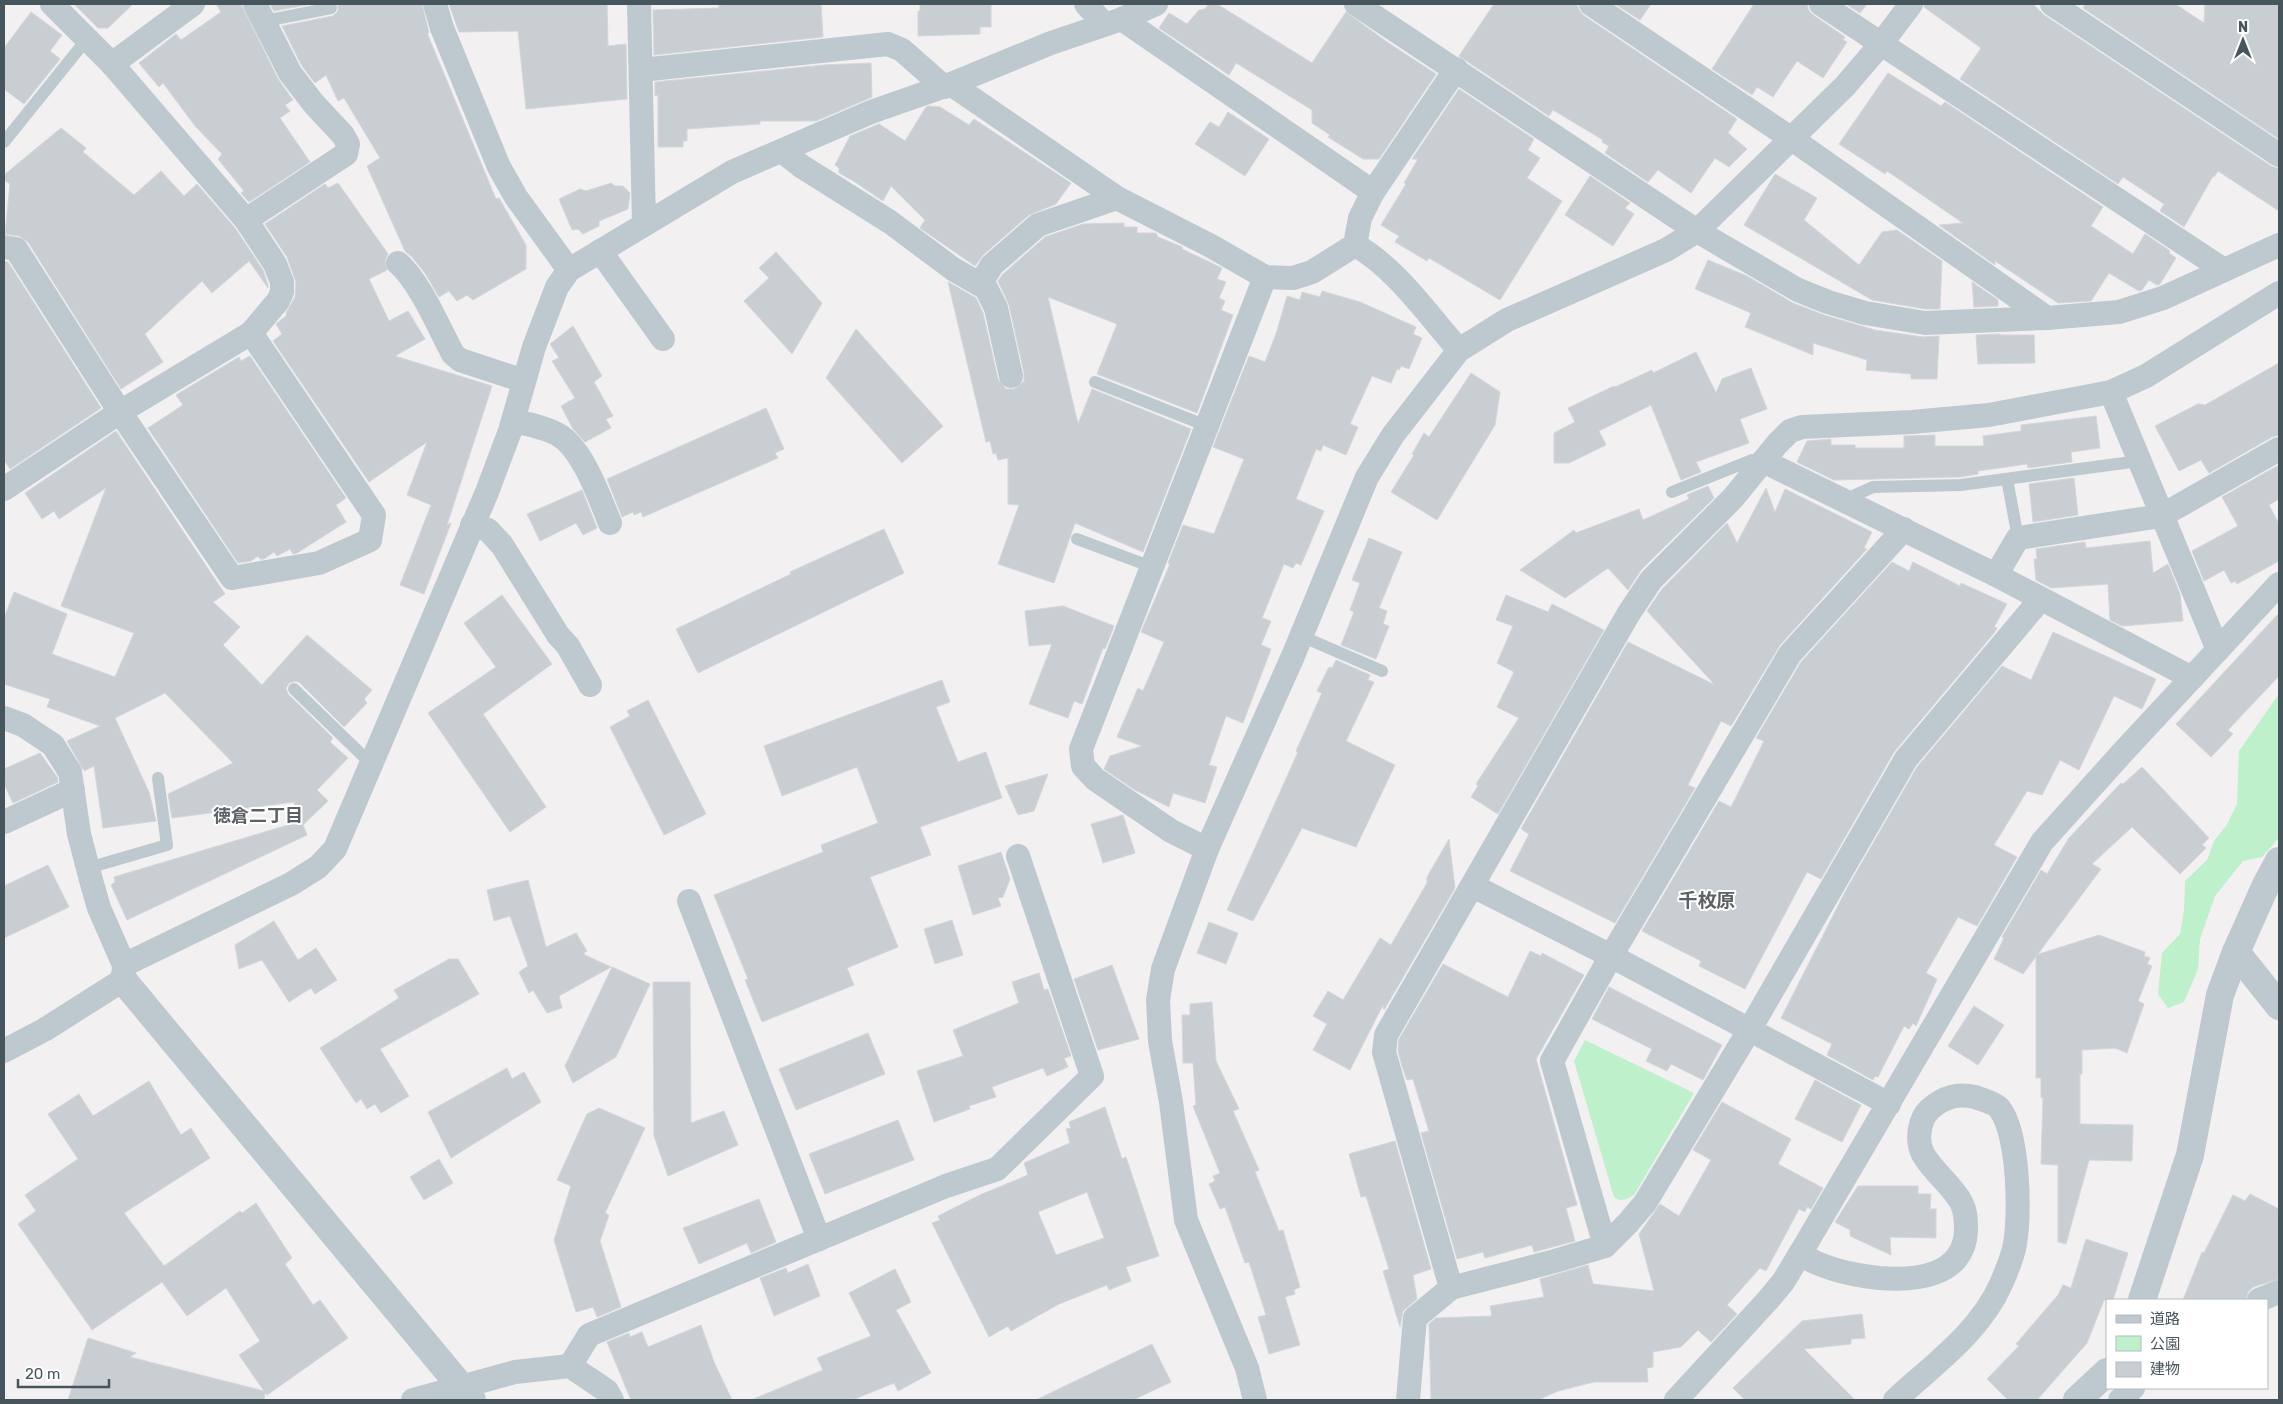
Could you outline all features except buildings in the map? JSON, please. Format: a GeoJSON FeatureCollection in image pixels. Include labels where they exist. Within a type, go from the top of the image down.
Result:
{"type":"FeatureCollection","features":[{"type":"Feature","properties":{"kind":"street"},"geometry":{"type":"LineString","coordinates":[[4,489],[120,412],[251,333],[278,301],[282,292],[282,282],[275,264],[246,220],[112,64],[52,4]]}},
{"type":"Feature","properties":{"kind":"street"},"geometry":{"type":"LineString","coordinates":[[112,64],[193,4]]}},
{"type":"Feature","properties":{"kind":"street"},"geometry":{"type":"LineString","coordinates":[[435,4],[442,28],[499,167],[516,197],[569,270]]}},
{"type":"Feature","properties":{"kind":"street"},"geometry":{"type":"LineString","coordinates":[[639,4],[644,224]]}},
{"type":"Feature","properties":{"kind":"street"},"geometry":{"type":"LineString","coordinates":[[1086,4],[1373,192]]}},
{"type":"Feature","properties":{"kind":"street"},"geometry":{"type":"LineString","coordinates":[[4,1051],[44,1030],[124,973],[291,884],[318,867],[335,849],[472,525],[513,421],[534,346],[557,287],[569,270],[732,172],[871,112],[948,85],[1156,4]]}},
{"type":"Feature","properties":{"kind":"street"},"geometry":{"type":"LineString","coordinates":[[1356,4],[1697,231],[1798,290],[1828,302],[1865,313],[1925,323],[2047,318],[2119,312],[2163,298],[2279,245]]}},
{"type":"Feature","properties":{"kind":"street"},"geometry":{"type":"LineString","coordinates":[[1591,4],[1792,139],[2047,318]]}},
{"type":"Feature","properties":{"kind":"street"},"geometry":{"type":"LineString","coordinates":[[1821,4],[2224,270]]}},
{"type":"Feature","properties":{"kind":"street"},"geometry":{"type":"LineString","coordinates":[[1255,1400],[1247,1368],[1186,1220],[1171,1102],[1160,1041],[1158,1000],[1163,969],[1207,849],[1301,636],[1367,477],[1393,435],[1459,350],[1507,320],[1666,250],[1697,231],[1845,86],[1881,44],[1911,4]]}},
{"type":"Feature","properties":{"kind":"street"},"geometry":{"type":"LineString","coordinates":[[2052,4],[2279,155]]}},
{"type":"Feature","properties":{"kind":"street"},"geometry":{"type":"LineString","coordinates":[[246,220],[346,154],[348,144],[338,128],[314,104],[290,73],[260,12]]}},
{"type":"Feature","properties":{"kind":"street"},"geometry":{"type":"LineString","coordinates":[[640,70],[888,44],[902,50],[948,85],[1116,198],[1211,246],[1265,277],[1293,278],[1312,272],[1355,245],[1360,218],[1373,192],[1456,69]]}},
{"type":"Feature","properties":{"kind":"street"},"geometry":{"type":"LineString","coordinates":[[782,151],[801,166],[890,222],[953,269],[986,288],[996,308],[1011,376]]}},
{"type":"Feature","properties":{"kind":"street"},"geometry":{"type":"LineString","coordinates":[[980,284],[992,265],[1038,225],[1116,198]]}},
{"type":"Feature","properties":{"kind":"street"},"geometry":{"type":"LineString","coordinates":[[1355,245],[1371,254],[1385,266],[1459,350]]}},
{"type":"Feature","properties":{"kind":"street"},"geometry":{"type":"LineString","coordinates":[[4,247],[16,249],[120,412],[232,578],[319,563],[370,540],[374,515],[251,333]]}},
{"type":"Feature","properties":{"kind":"street"},"geometry":{"type":"LineString","coordinates":[[600,251],[663,339]]}},
{"type":"Feature","properties":{"kind":"street"},"geometry":{"type":"LineString","coordinates":[[398,263],[411,278],[453,354],[460,360],[524,381]]}},
{"type":"Feature","properties":{"kind":"street"},"geometry":{"type":"LineString","coordinates":[[1207,849],[1171,831],[1095,779],[1083,766],[1082,749],[1265,277]]}},
{"type":"Feature","properties":{"kind":"street"},"geometry":{"type":"LineString","coordinates":[[1451,1288],[1384,1052],[1386,1035],[1629,613],[1650,580],[1733,498],[1790,431],[1802,427],[1912,422],[1989,415],[2111,392],[2146,376],[2279,293]]}},
{"type":"Feature","properties":{"kind":"street"},"geometry":{"type":"LineString","coordinates":[[2111,392],[2218,650]]}},
{"type":"Feature","properties":{"kind":"street"},"geometry":{"type":"LineString","coordinates":[[513,421],[538,426],[559,434],[573,448],[587,470],[610,523]]}},
{"type":"Feature","properties":{"kind":"street"},"geometry":{"type":"LineString","coordinates":[[1996,575],[2018,538],[2161,516],[2279,450]]}},
{"type":"Feature","properties":{"kind":"street"},"geometry":{"type":"LineString","coordinates":[[1763,461],[1996,575],[2040,600],[2192,678]]}},
{"type":"Feature","properties":{"kind":"street"},"geometry":{"type":"LineString","coordinates":[[472,525],[488,530],[502,545],[558,635],[568,646],[590,685]]}},
{"type":"Feature","properties":{"kind":"street"},"geometry":{"type":"LineString","coordinates":[[1605,1246],[1552,1061],[1610,956],[1790,654],[1904,529]]}},
{"type":"Feature","properties":{"kind":"street"},"geometry":{"type":"LineString","coordinates":[[1676,1400],[1783,1282],[2042,842],[2279,584]]}},
{"type":"Feature","properties":{"kind":"street"},"geometry":{"type":"LineString","coordinates":[[1408,1400],[1415,1318],[1451,1288],[1605,1246],[1645,1203],[1750,1029],[1906,760],[2040,600]]}},
{"type":"Feature","properties":{"kind":"street"},"geometry":{"type":"LineString","coordinates":[[4,718],[23,725],[53,745],[70,772],[79,834],[88,868],[99,908],[124,973],[466,1394]]}},
{"type":"Feature","properties":{"kind":"street"},"geometry":{"type":"LineString","coordinates":[[4,822],[73,790]]}},
{"type":"Feature","properties":{"kind":"street"},"geometry":{"type":"LineString","coordinates":[[570,1366],[589,1335],[946,1186],[997,1169],[1092,1076],[1018,856]]}},
{"type":"Feature","properties":{"kind":"street"},"geometry":{"type":"LineString","coordinates":[[2142,1299],[2190,1155],[2220,995],[2236,952],[2266,885],[2279,861]]}},
{"type":"Feature","properties":{"kind":"street"},"geometry":{"type":"LineString","coordinates":[[1473,886],[1750,1029],[1889,1104]]}},
{"type":"Feature","properties":{"kind":"street"},"geometry":{"type":"LineString","coordinates":[[689,901],[819,1239]]}},
{"type":"Feature","properties":{"kind":"street"},"geometry":{"type":"LineString","coordinates":[[2236,952],[2279,1006]]}},
{"type":"Feature","properties":{"kind":"street"},"geometry":{"type":"LineString","coordinates":[[1800,1254],[1812,1262],[1854,1275],[1876,1278],[1900,1280],[1928,1276],[1945,1270],[1958,1257],[1966,1242],[1966,1219],[1960,1202],[1922,1153],[1919,1128],[1928,1111],[1940,1101],[1957,1094],[1977,1098],[1998,1107],[2006,1121],[2013,1148],[2018,1210],[2014,1249],[2001,1284],[1990,1306],[1970,1331],[1895,1400]]}},
{"type":"Feature","properties":{"kind":"street"},"geometry":{"type":"LineString","coordinates":[[2262,1299],[2279,1292]]}},
{"type":"Feature","properties":{"kind":"street"},"geometry":{"type":"LineString","coordinates":[[413,1400],[466,1394],[514,1372],[570,1366],[607,1391],[612,1400]]}},
{"type":"Feature","properties":{"kind":"street"},"geometry":{"type":"LineString","coordinates":[[2077,1400],[2106,1373]]}},
{"type":"Feature","properties":{"kind":"street"},"geometry":{"type":"LineString","coordinates":[[2120,1400],[2131,1389]]}},
{"type":"Feature","properties":{"kind":"lane"},"geometry":{"type":"LineString","coordinates":[[260,12],[330,8]]}},
{"type":"Feature","properties":{"kind":"lane"},"geometry":{"type":"LineString","coordinates":[[4,142],[87,39]]}},
{"type":"Feature","properties":{"kind":"lane"},"geometry":{"type":"LineString","coordinates":[[1095,382],[1207,426]]}},
{"type":"Feature","properties":{"kind":"lane"},"geometry":{"type":"LineString","coordinates":[[1672,492],[1752,460],[1763,461]]}},
{"type":"Feature","properties":{"kind":"lane"},"geometry":{"type":"LineString","coordinates":[[1844,500],[1872,487],[1961,485],[2139,461]]}},
{"type":"Feature","properties":{"kind":"lane"},"geometry":{"type":"LineString","coordinates":[[2007,479],[2018,538]]}},
{"type":"Feature","properties":{"kind":"lane"},"geometry":{"type":"LineString","coordinates":[[1077,538],[1152,567]]}},
{"type":"Feature","properties":{"kind":"lane"},"geometry":{"type":"LineString","coordinates":[[1301,636],[1382,671]]}},
{"type":"Feature","properties":{"kind":"lane"},"geometry":{"type":"LineString","coordinates":[[294,689],[362,755],[372,761]]}},
{"type":"Feature","properties":{"kind":"lane"},"geometry":{"type":"LineString","coordinates":[[88,868],[167,845],[158,778]]}},
{"type":"Feature","properties":{"kind":"green space"},"geometry":{"type":"Polygon","coordinates":[[[2279,694],[2278,839],[2262,857],[2243,861],[2215,896],[2200,939],[2198,969],[2184,1002],[2168,1008],[2158,994],[2162,953],[2180,934],[2184,911],[2185,881],[2207,860],[2214,841],[2226,826],[2237,804],[2239,751],[2279,694]]]}},
{"type":"Feature","properties":{"kind":"green space"},"geometry":{"type":"Polygon","coordinates":[[[1585,1040],[1694,1093],[1634,1195],[1624,1200],[1614,1197],[1574,1061],[1585,1040]]]}},
{"type":"Feature","properties":{"kind":"district","name":"徳倉二丁目"},"geometry":{"type":"Point","coordinates":[258,816]}},
{"type":"Feature","properties":{"kind":"district","name":"千枚原"},"geometry":{"type":"Point","coordinates":[1707,900]}}]}
